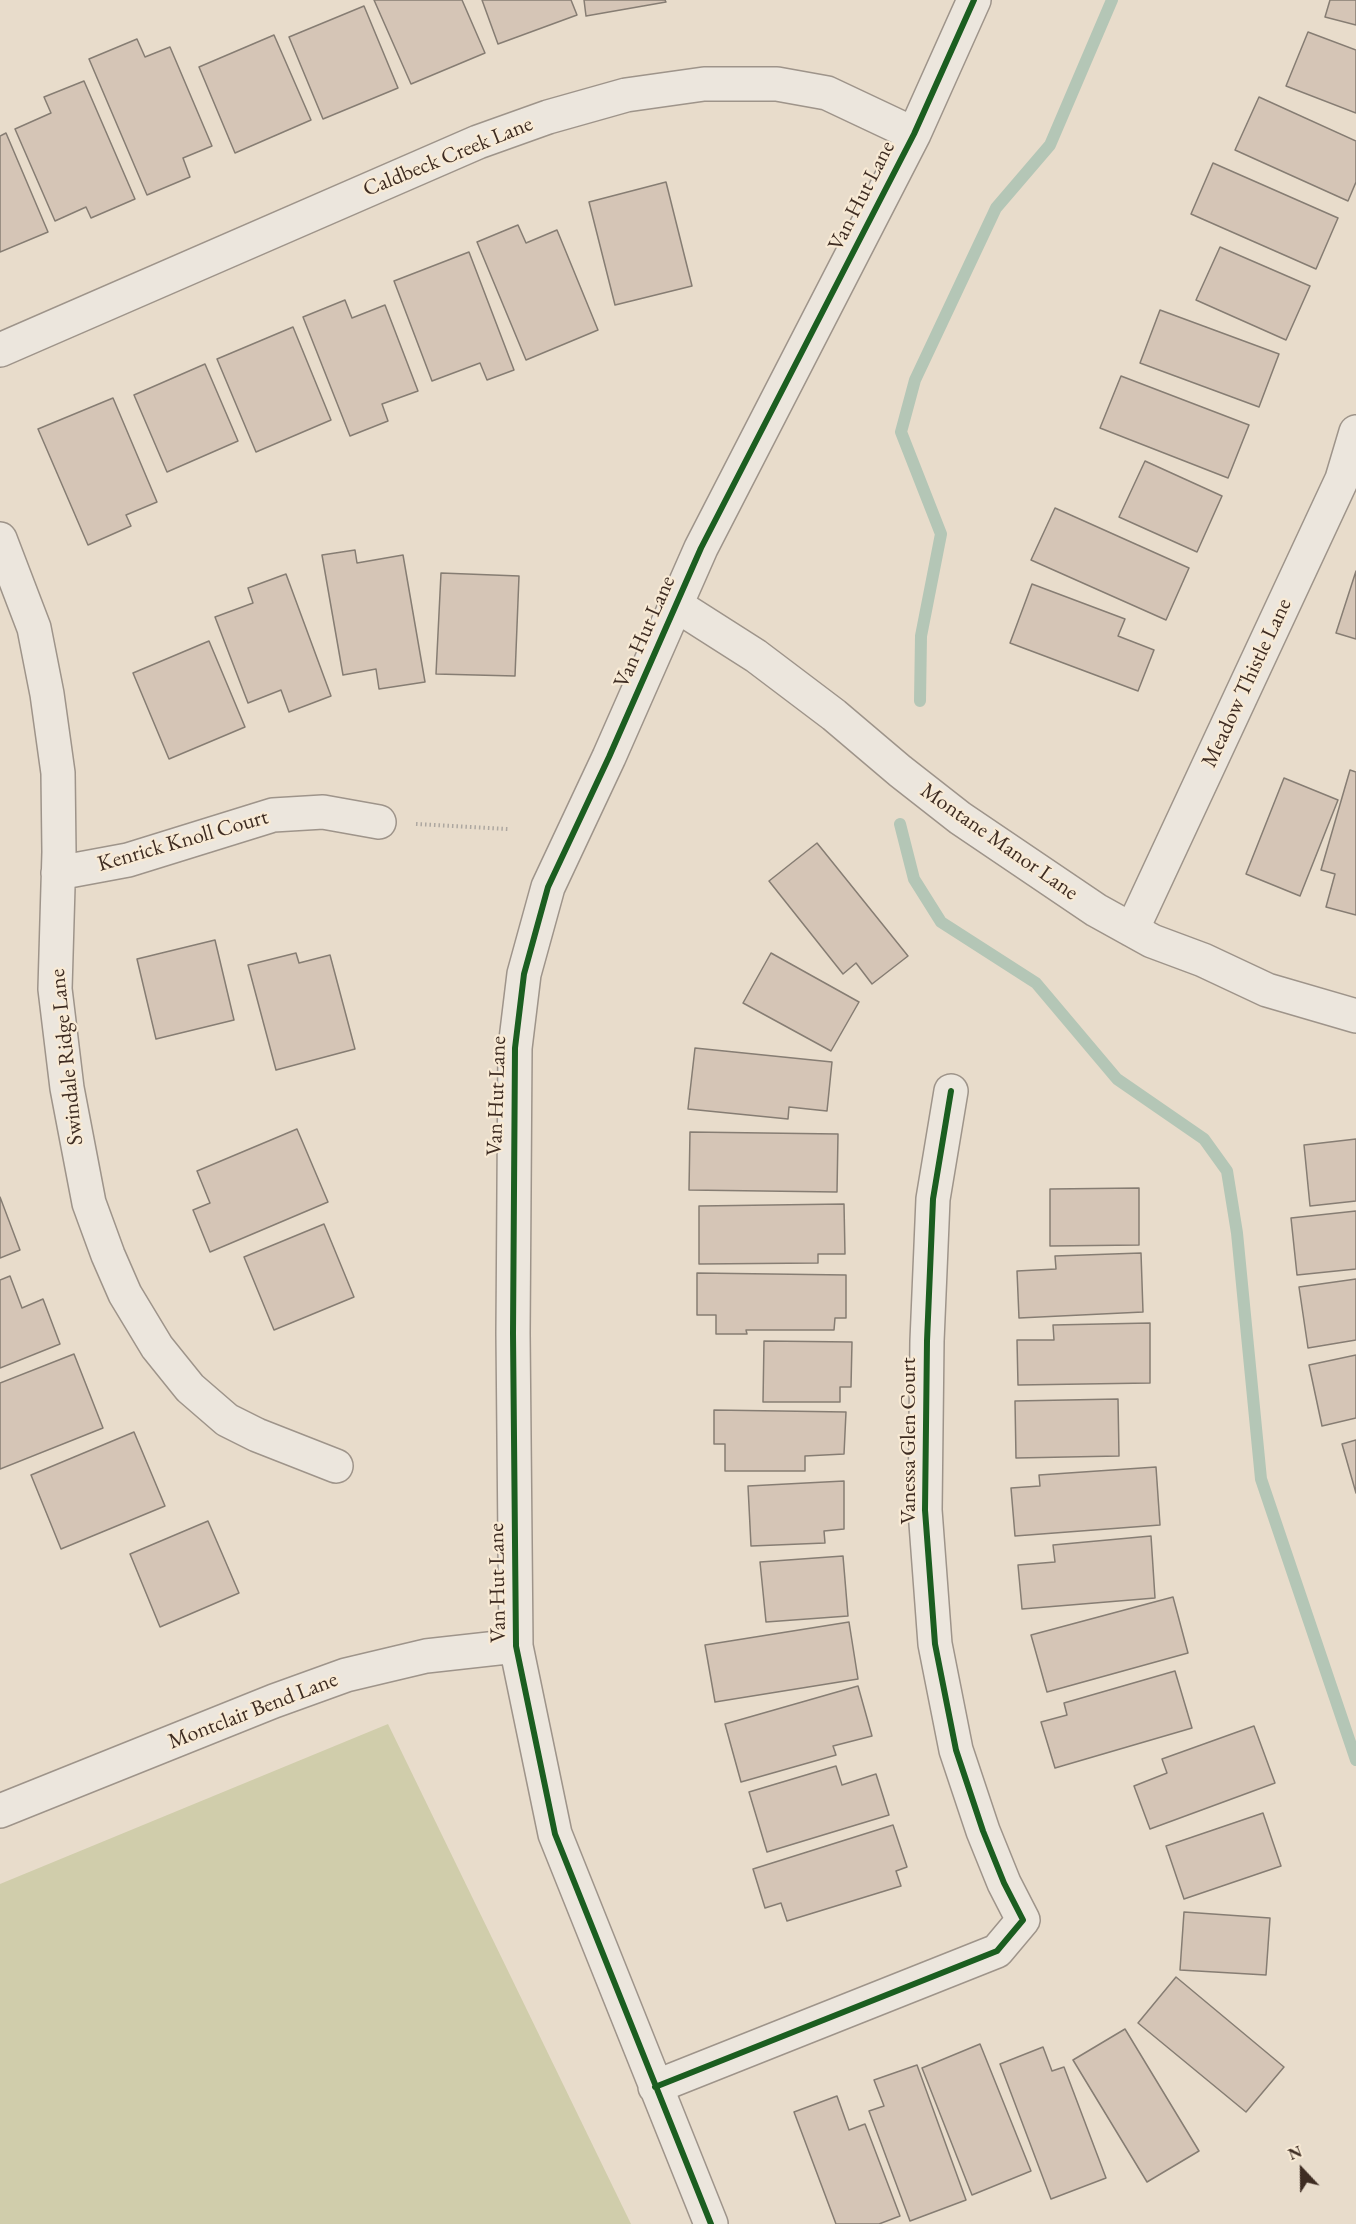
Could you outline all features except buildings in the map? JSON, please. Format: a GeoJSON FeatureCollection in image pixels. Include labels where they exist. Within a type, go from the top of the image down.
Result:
{"type":"FeatureCollection","features":[{"type":"Feature","properties":{"kind":"street","name":"Van Hut Lane"},"geometry":{"type":"LineString","coordinates":[[711,2224],[555,1834],[516,1646],[513,1333],[515,1048],[524,974],[548,887],[609,757],[701,548],[914,134],[974,0]]}},
{"type":"Feature","properties":{"kind":"street","name":"Caldbeck Creek Lane"},"geometry":{"type":"LineString","coordinates":[[0,350],[478,142],[548,117],[626,95],[704,84],[777,84],[827,93],[914,134]]}},
{"type":"Feature","properties":{"kind":"street","name":"Meadow Thistle Lane"},"geometry":{"type":"LineString","coordinates":[[1132,930],[1349,480],[1356,432]]}},
{"type":"Feature","properties":{"kind":"street","name":"Swindale Ridge Lane"},"geometry":{"type":"LineString","coordinates":[[0,539],[34,628],[58,773],[56,989],[68,1098],[89,1203],[125,1294],[157,1347],[190,1388],[227,1420],[257,1435],[336,1466]]}},
{"type":"Feature","properties":{"kind":"street","name":"Montane Manor Lane"},"geometry":{"type":"LineString","coordinates":[[676,604],[765,662],[834,714],[900,771],[969,824],[1087,904],[1152,941],[1203,960],[1267,990],[1356,1016]]}},
{"type":"Feature","properties":{"kind":"street","name":"Kenrick Knoll Court"},"geometry":{"type":"LineString","coordinates":[[58,873],[128,860],[273,814],[323,812],[379,822]]}},
{"type":"Feature","properties":{"kind":"street","name":"Vanessa Glen Court"},"geometry":{"type":"LineString","coordinates":[[655,2087],[997,1951],[1023,1920],[991,1852],[960,1760],[935,1644],[925,1510],[927,1341],[933,1199],[951,1091]]}},
{"type":"Feature","properties":{"kind":"street","name":"Montclair Bend Lane"},"geometry":{"type":"LineString","coordinates":[[0,1811],[274,1701],[346,1676],[426,1656],[516,1646]]}},
{"type":"Feature","properties":{"kind":"path"},"geometry":{"type":"LineString","coordinates":[[379,822],[508,830]]}},
{"type":"Feature","properties":{"kind":"shaded area"},"geometry":{"type":"Polygon","coordinates":[[[388,1724],[631,2224],[0,2224],[0,1884],[388,1724]]]}},
{"type":"Feature","properties":{"kind":"waterway"},"geometry":{"type":"LineString","coordinates":[[920,701],[921,636],[941,534],[901,432],[915,380],[996,208],[1050,145],[1112,0]]}},
{"type":"Feature","properties":{"kind":"waterway"},"geometry":{"type":"LineString","coordinates":[[900,824],[914,879],[941,922],[1036,983],[1117,1079],[1204,1139],[1227,1171],[1237,1233],[1261,1479],[1356,1760]]}},
{"type":"Feature","properties":{"kind":"cycle path"},"geometry":{"type":"LineString","coordinates":[[711,2224],[555,1834],[516,1646],[513,1333],[515,1048],[524,974],[548,887],[609,757],[701,548],[914,134],[974,0]]}},
{"type":"Feature","properties":{"kind":"cycle path"},"geometry":{"type":"LineString","coordinates":[[655,2087],[997,1951],[1023,1920],[1004,1883],[983,1831],[956,1750],[935,1644],[925,1510],[927,1341],[933,1199],[951,1091]]}}]}
